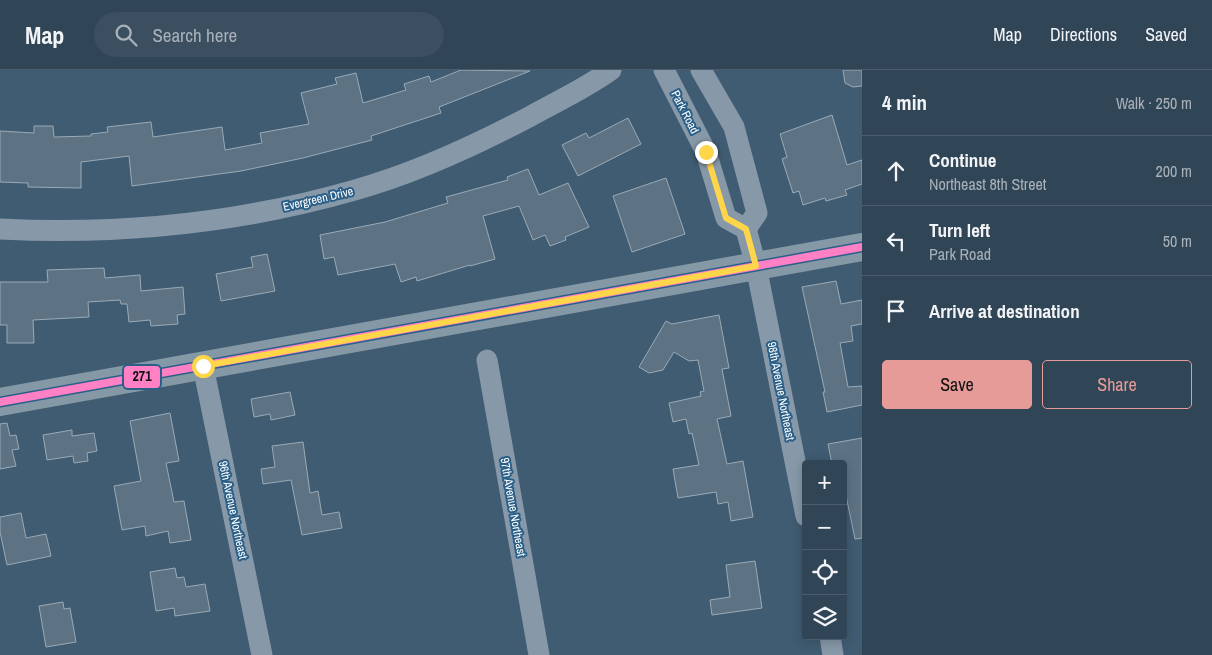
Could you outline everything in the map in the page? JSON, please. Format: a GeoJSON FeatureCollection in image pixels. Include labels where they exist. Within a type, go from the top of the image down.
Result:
{"type":"FeatureCollection","features":[{"type":"Feature","properties":{"kind":"main road"},"geometry":{"type":"LineString","coordinates":[[0,402],[862,247]]}},
{"type":"Feature","properties":{"kind":"street","name":"Evergreen Drive"},"geometry":{"type":"LineString","coordinates":[[0,230],[51,232],[130,229],[186,224],[264,212],[356,190],[418,169],[479,144],[543,110],[611,70]]}},
{"type":"Feature","properties":{"kind":"street","name":"Park Road"},"geometry":{"type":"LineString","coordinates":[[664,70],[706,152],[726,218],[746,229]]}},
{"type":"Feature","properties":{"kind":"street"},"geometry":{"type":"LineString","coordinates":[[701,70],[734,127],[757,213],[746,229],[756,266]]}},
{"type":"Feature","properties":{"kind":"street","name":"98th Avenue Northeast"},"geometry":{"type":"LineString","coordinates":[[756,266],[804,505]]}},
{"type":"Feature","properties":{"kind":"street","name":"97th Avenue Northeast"},"geometry":{"type":"LineString","coordinates":[[487,360],[539,655]]}},
{"type":"Feature","properties":{"kind":"street","name":"96th Avenue Northeast"},"geometry":{"type":"LineString","coordinates":[[203,366],[262,655]]}},
{"type":"Feature","properties":{"kind":"street"},"geometry":{"type":"LineString","coordinates":[[831,640],[834,655]]}},
{"type":"Feature","properties":{"kind":"building"},"geometry":{"type":"Polygon","coordinates":[[[461,70],[530,71],[439,107],[441,113],[371,136],[372,140],[303,158],[241,171],[132,186],[129,156],[81,162],[81,188],[28,187],[28,183],[0,182],[0,131],[34,133],[34,126],[53,126],[54,137],[91,136],[91,134],[108,132],[107,127],[151,122],[153,137],[222,127],[225,150],[262,143],[260,133],[309,124],[301,93],[337,84],[335,78],[356,73],[363,103],[406,90],[404,84],[429,76],[431,82],[461,70]]]}},
{"type":"Feature","properties":{"kind":"building"},"geometry":{"type":"Polygon","coordinates":[[[843,70],[862,70],[862,86],[853,87],[845,83],[843,70]]]}},
{"type":"Feature","properties":{"kind":"building"},"geometry":{"type":"Polygon","coordinates":[[[832,115],[847,165],[862,160],[862,184],[845,190],[847,195],[826,201],[825,198],[803,205],[799,191],[793,193],[782,159],[787,157],[780,134],[832,115]]]}},
{"type":"Feature","properties":{"kind":"building"},"geometry":{"type":"Polygon","coordinates":[[[628,118],[641,144],[578,176],[562,145],[586,133],[589,138],[628,118]]]}},
{"type":"Feature","properties":{"kind":"building"},"geometry":{"type":"Polygon","coordinates":[[[528,169],[539,195],[568,183],[589,227],[565,237],[566,240],[550,246],[545,235],[533,240],[519,206],[483,216],[495,259],[417,281],[416,277],[401,282],[395,264],[338,275],[334,257],[324,259],[320,235],[385,222],[448,203],[446,197],[508,180],[507,177],[528,169]]]}},
{"type":"Feature","properties":{"kind":"building"},"geometry":{"type":"Polygon","coordinates":[[[666,178],[685,234],[632,252],[613,196],[666,178]]]}},
{"type":"Feature","properties":{"kind":"building"},"geometry":{"type":"Polygon","coordinates":[[[267,254],[275,291],[221,301],[216,274],[253,267],[251,257],[267,254]]]}},
{"type":"Feature","properties":{"kind":"building"},"geometry":{"type":"Polygon","coordinates":[[[104,268],[105,278],[140,275],[141,291],[183,287],[185,314],[177,315],[178,324],[151,326],[150,320],[129,322],[127,304],[121,304],[120,300],[88,302],[89,317],[33,320],[34,343],[7,343],[7,325],[0,325],[0,282],[48,282],[47,270],[104,268]]]}},
{"type":"Feature","properties":{"kind":"building"},"geometry":{"type":"Polygon","coordinates":[[[836,281],[841,304],[862,300],[862,324],[851,326],[853,341],[840,343],[848,387],[862,386],[862,405],[827,412],[823,392],[825,392],[802,287],[836,281]]]}},
{"type":"Feature","properties":{"kind":"building"},"geometry":{"type":"Polygon","coordinates":[[[719,315],[729,368],[722,369],[731,416],[717,419],[727,464],[743,461],[753,517],[731,521],[728,502],[718,504],[716,492],[678,498],[673,469],[699,465],[692,433],[689,434],[686,419],[673,422],[669,403],[701,396],[700,392],[704,391],[698,360],[689,361],[674,352],[663,370],[649,373],[639,367],[666,321],[672,324],[719,315]]]}},
{"type":"Feature","properties":{"kind":"building"},"geometry":{"type":"Polygon","coordinates":[[[290,392],[295,415],[271,420],[270,414],[254,417],[251,399],[290,392]]]}},
{"type":"Feature","properties":{"kind":"building"},"geometry":{"type":"Polygon","coordinates":[[[170,413],[179,461],[166,463],[174,502],[184,501],[191,540],[170,543],[168,531],[146,536],[145,526],[122,530],[114,486],[141,481],[130,421],[170,413]]]}},
{"type":"Feature","properties":{"kind":"building"},"geometry":{"type":"Polygon","coordinates":[[[7,423],[10,436],[16,435],[19,449],[12,450],[16,466],[0,469],[0,424],[7,423]]]}},
{"type":"Feature","properties":{"kind":"building"},"geometry":{"type":"Polygon","coordinates":[[[72,430],[72,436],[94,433],[97,451],[87,453],[88,461],[74,463],[73,456],[47,460],[43,435],[72,430]]]}},
{"type":"Feature","properties":{"kind":"building"},"geometry":{"type":"Polygon","coordinates":[[[862,438],[862,538],[855,539],[847,500],[847,460],[831,460],[828,444],[862,438]]]}},
{"type":"Feature","properties":{"kind":"building"},"geometry":{"type":"Polygon","coordinates":[[[303,442],[310,493],[318,491],[322,515],[339,512],[342,528],[302,535],[291,480],[263,484],[261,469],[275,467],[272,446],[303,442]]]}},
{"type":"Feature","properties":{"kind":"building"},"geometry":{"type":"Polygon","coordinates":[[[21,513],[26,538],[46,534],[51,556],[7,565],[0,532],[0,517],[21,513]]]}},
{"type":"Feature","properties":{"kind":"building"},"geometry":{"type":"Polygon","coordinates":[[[755,561],[762,608],[712,615],[710,600],[730,597],[726,565],[755,561]]]}},
{"type":"Feature","properties":{"kind":"building"},"geometry":{"type":"Polygon","coordinates":[[[175,568],[177,578],[184,577],[186,587],[205,584],[210,611],[175,616],[174,608],[156,611],[150,572],[175,568]]]}},
{"type":"Feature","properties":{"kind":"building"},"geometry":{"type":"Polygon","coordinates":[[[63,602],[64,609],[70,608],[76,642],[46,647],[39,606],[63,602]]]}},
{"type":"Feature","properties":{"kind":"transit line","name":"271"},"geometry":{"type":"LineString","coordinates":[[0,402],[862,247]]}},
{"type":"Feature","properties":{"kind":"route"},"geometry":{"type":"LineString","coordinates":[[203,366],[756,266],[746,229],[726,218],[706,152]]}}]}
